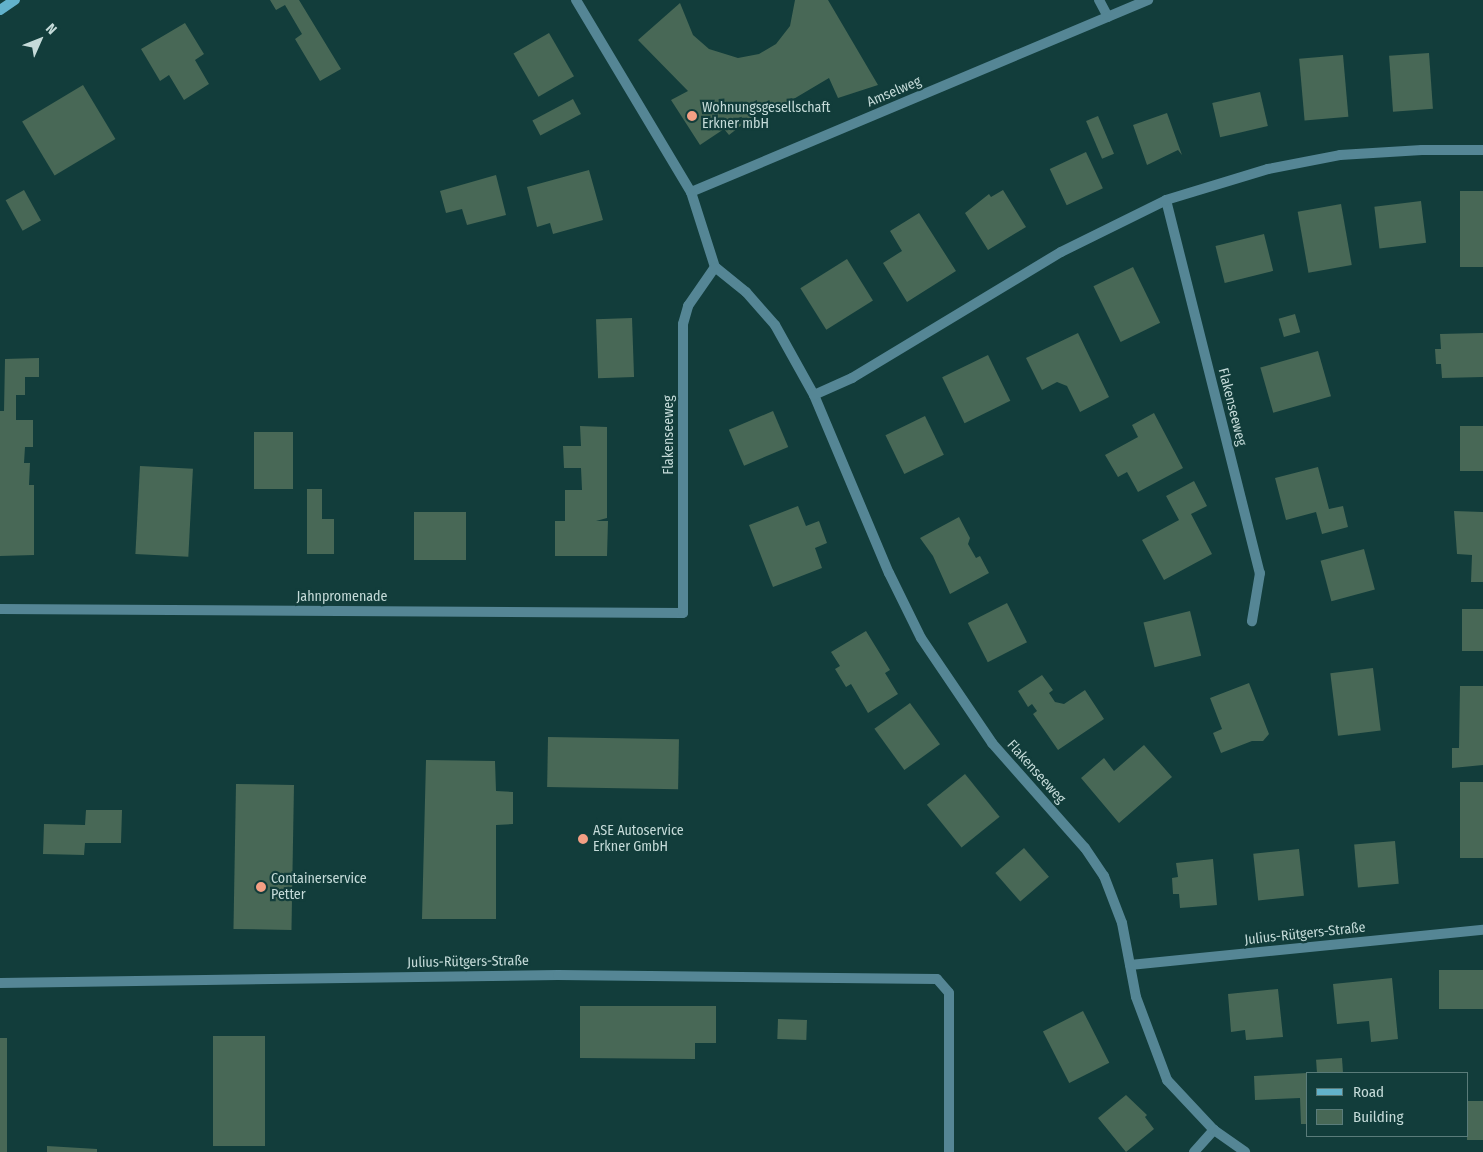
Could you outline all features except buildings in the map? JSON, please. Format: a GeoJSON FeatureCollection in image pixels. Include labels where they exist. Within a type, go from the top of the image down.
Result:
{"type":"FeatureCollection","features":[{"type":"Feature","properties":{"kind":"main road"},"geometry":{"type":"LineString","coordinates":[[0,10],[15,0]]}},
{"type":"Feature","properties":{"kind":"street"},"geometry":{"type":"LineString","coordinates":[[576,0],[691,192],[715,267]]}},
{"type":"Feature","properties":{"kind":"street"},"geometry":{"type":"LineString","coordinates":[[1099,0],[1108,16]]}},
{"type":"Feature","properties":{"kind":"street","name":"Amselweg"},"geometry":{"type":"LineString","coordinates":[[691,192],[1148,0]]}},
{"type":"Feature","properties":{"kind":"street"},"geometry":{"type":"LineString","coordinates":[[814,395],[852,378],[1061,252],[1166,200],[1268,169],[1340,155],[1422,150],[1483,150]]}},
{"type":"Feature","properties":{"kind":"street","name":"Flakenseeweg"},"geometry":{"type":"LineString","coordinates":[[1166,200],[1260,573],[1252,621]]}},
{"type":"Feature","properties":{"kind":"street","name":"Flakenseeweg"},"geometry":{"type":"LineString","coordinates":[[683,613],[684,324],[688,306],[715,267],[746,292],[776,325],[814,395],[889,573],[921,638],[992,744],[1084,848],[1104,876],[1122,924],[1136,996],[1167,1080],[1214,1130],[1245,1152]]}},
{"type":"Feature","properties":{"kind":"street","name":"Jahnpromenade"},"geometry":{"type":"LineString","coordinates":[[0,609],[683,613]]}},
{"type":"Feature","properties":{"kind":"street","name":"Julius-Rütgers-Straße"},"geometry":{"type":"LineString","coordinates":[[1130,965],[1483,930]]}},
{"type":"Feature","properties":{"kind":"street","name":"Julius-Rütgers-Straße"},"geometry":{"type":"LineString","coordinates":[[0,983],[558,975],[937,979],[949,993],[949,1152]]}},
{"type":"Feature","properties":{"kind":"street"},"geometry":{"type":"LineString","coordinates":[[1194,1152],[1214,1130]]}},
{"type":"Feature","properties":{"kind":"place","name":"Wohnungsgesellschaft Erkner mbH"},"geometry":{"type":"Point","coordinates":[692,116]}},
{"type":"Feature","properties":{"kind":"place","name":"ASE Autoservice Erkner GmbH"},"geometry":{"type":"Point","coordinates":[583,839]}},
{"type":"Feature","properties":{"kind":"place","name":"Containerservice Petter"},"geometry":{"type":"Point","coordinates":[261,887]}}]}
